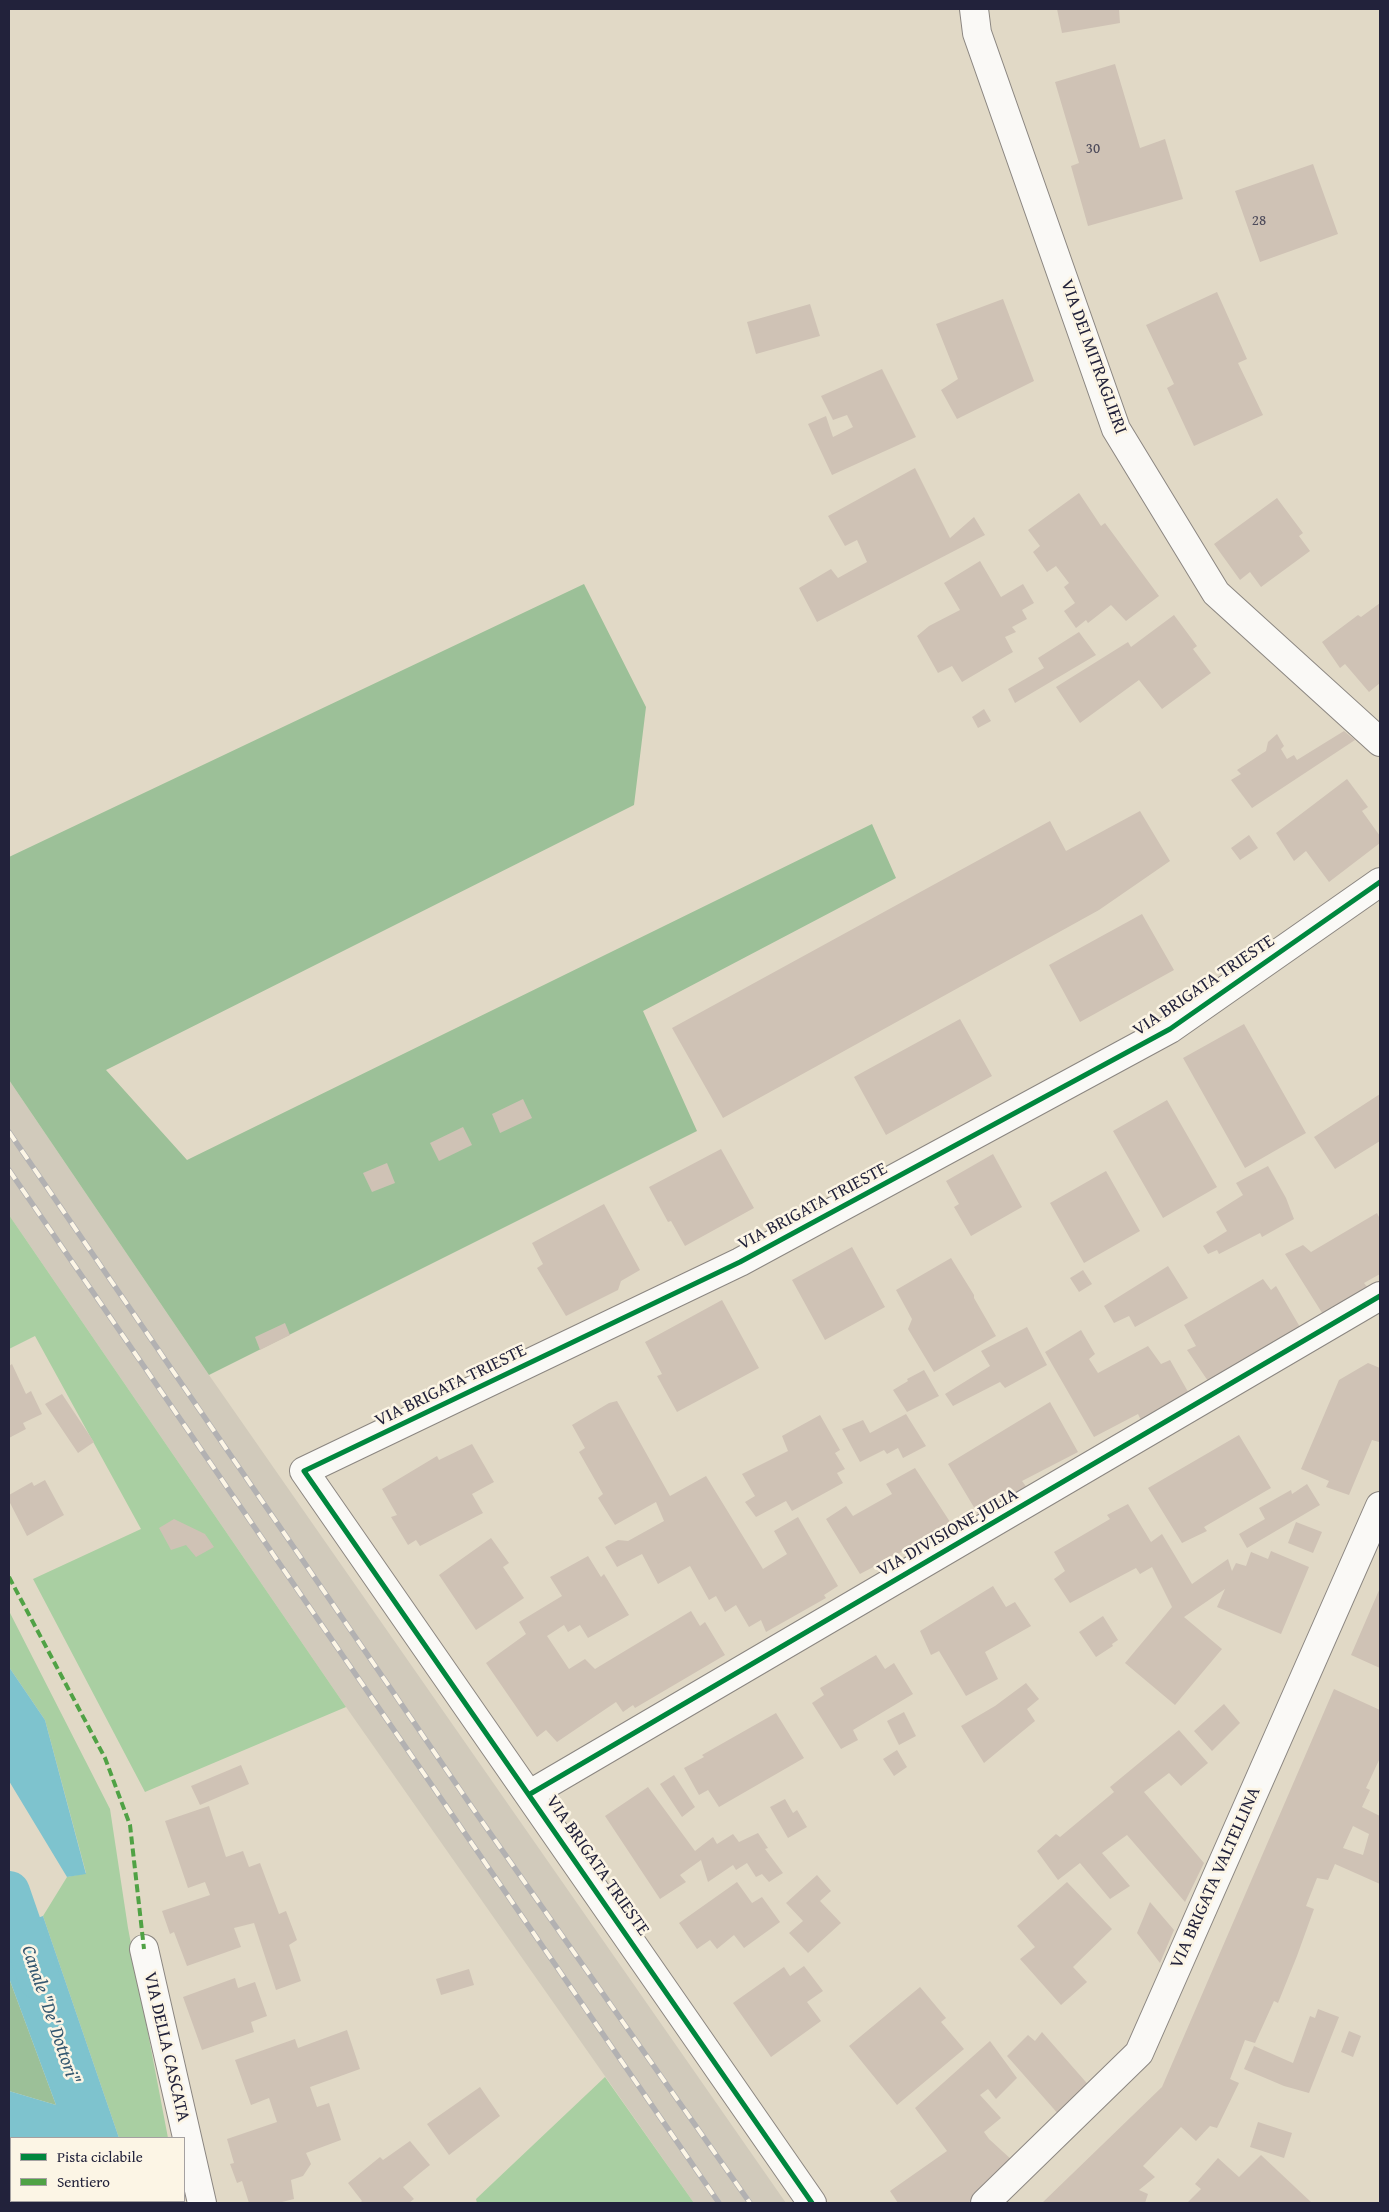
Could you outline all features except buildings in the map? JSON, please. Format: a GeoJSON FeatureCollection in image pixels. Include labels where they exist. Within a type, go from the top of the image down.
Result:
{"type":"FeatureCollection","features":[{"type":"Feature","properties":{"kind":"street","name":"VIA DEI MITRAGLIERI"},"geometry":{"type":"LineString","coordinates":[[974,9],[977,33],[1116,430],[1216,593],[1380,742]]}},
{"type":"Feature","properties":{"kind":"street","name":"VIA BRIGATA TRIESTE"},"geometry":{"type":"LineString","coordinates":[[812,2203],[530,1794],[304,1471],[740,1262],[1170,1029],[1380,882]]}},
{"type":"Feature","properties":{"kind":"street","name":"VIA DIVISIONE JULIA"},"geometry":{"type":"LineString","coordinates":[[530,1794],[1380,1296]]}},
{"type":"Feature","properties":{"kind":"street","name":"VIA BRIGATA VALTELLINA"},"geometry":{"type":"LineString","coordinates":[[985,2203],[1139,2053],[1380,1506]]}},
{"type":"Feature","properties":{"kind":"street","name":"VIA DELLA CASCATA"},"geometry":{"type":"LineString","coordinates":[[144,1949],[202,2203]]}},
{"type":"Feature","properties":{"kind":"shaded area"},"geometry":{"type":"Polygon","coordinates":[[[9,1080],[209,1375],[786,2203],[694,2203],[346,1707],[9,1215],[9,1080]]]}},
{"type":"Feature","properties":{"kind":"green space"},"geometry":{"type":"Polygon","coordinates":[[[584,584],[646,707],[634,805],[106,1070],[187,1160],[872,824],[896,878],[643,1011],[697,1131],[209,1375],[9,1080],[9,857],[584,584]]]}},
{"type":"Feature","properties":{"kind":"green space"},"geometry":{"type":"Polygon","coordinates":[[[9,1215],[346,1707],[145,1792],[33,1579],[141,1529],[35,1336],[9,1349],[9,1215]]]}},
{"type":"Feature","properties":{"kind":"green space"},"geometry":{"type":"Polygon","coordinates":[[[9,1611],[110,1809],[128,1928],[168,2137],[119,2137],[43,1916],[67,1877],[86,1873],[45,1720],[9,1667],[9,1611]]]}},
{"type":"Feature","properties":{"kind":"green space"},"geometry":{"type":"Polygon","coordinates":[[[9,1978],[56,2105],[9,2091],[9,1978]]]}},
{"type":"Feature","properties":{"kind":"green space"},"geometry":{"type":"Polygon","coordinates":[[[605,2077],[694,2203],[477,2203],[476,2199],[605,2077]]]}},
{"type":"Feature","properties":{"kind":"green space"},"geometry":{"type":"Polygon","coordinates":[[[9,2161],[10,2202],[35,2202],[9,2203],[9,2161]]]}},
{"type":"Feature","properties":{"kind":"green space"},"geometry":{"type":"Polygon","coordinates":[[[140,2202],[180,2202],[180,2203],[140,2202]]]}},
{"type":"Feature","properties":{"kind":"water"},"geometry":{"type":"Polygon","coordinates":[[[9,1667],[45,1720],[86,1874],[67,1877],[9,1781],[9,1667]]]}},
{"type":"Feature","properties":{"kind":"water"},"geometry":{"type":"Polygon","coordinates":[[[43,1916],[119,2137],[10,2137],[9,2161],[9,2091],[56,2105],[9,1978],[9,1928],[43,1916]]]}},
{"type":"Feature","properties":{"kind":"water"},"geometry":{"type":"Polygon","coordinates":[[[140,2202],[141,2203],[100,2203],[140,2202]]]}},
{"type":"Feature","properties":{"kind":"waterway","name":"Canale \"De' Dottori\""},"geometry":{"type":"LineString","coordinates":[[9,1892],[39,1979]]}},
{"type":"Feature","properties":{"kind":"railway"},"geometry":{"type":"LineString","coordinates":[[9,1132],[476,1813],[750,2203]]}},
{"type":"Feature","properties":{"kind":"railway"},"geometry":{"type":"LineString","coordinates":[[9,1170],[719,2203]]}},
{"type":"Feature","properties":{"kind":"marked path"},"geometry":{"type":"LineString","coordinates":[[9,1577],[105,1758],[130,1825],[144,1949]]}},
{"type":"Feature","properties":{"kind":"cycle path"},"geometry":{"type":"LineString","coordinates":[[812,2203],[304,1471],[740,1262],[1170,1029],[1380,882]]}},
{"type":"Feature","properties":{"kind":"cycle path"},"geometry":{"type":"LineString","coordinates":[[530,1794],[1380,1296]]}}]}
